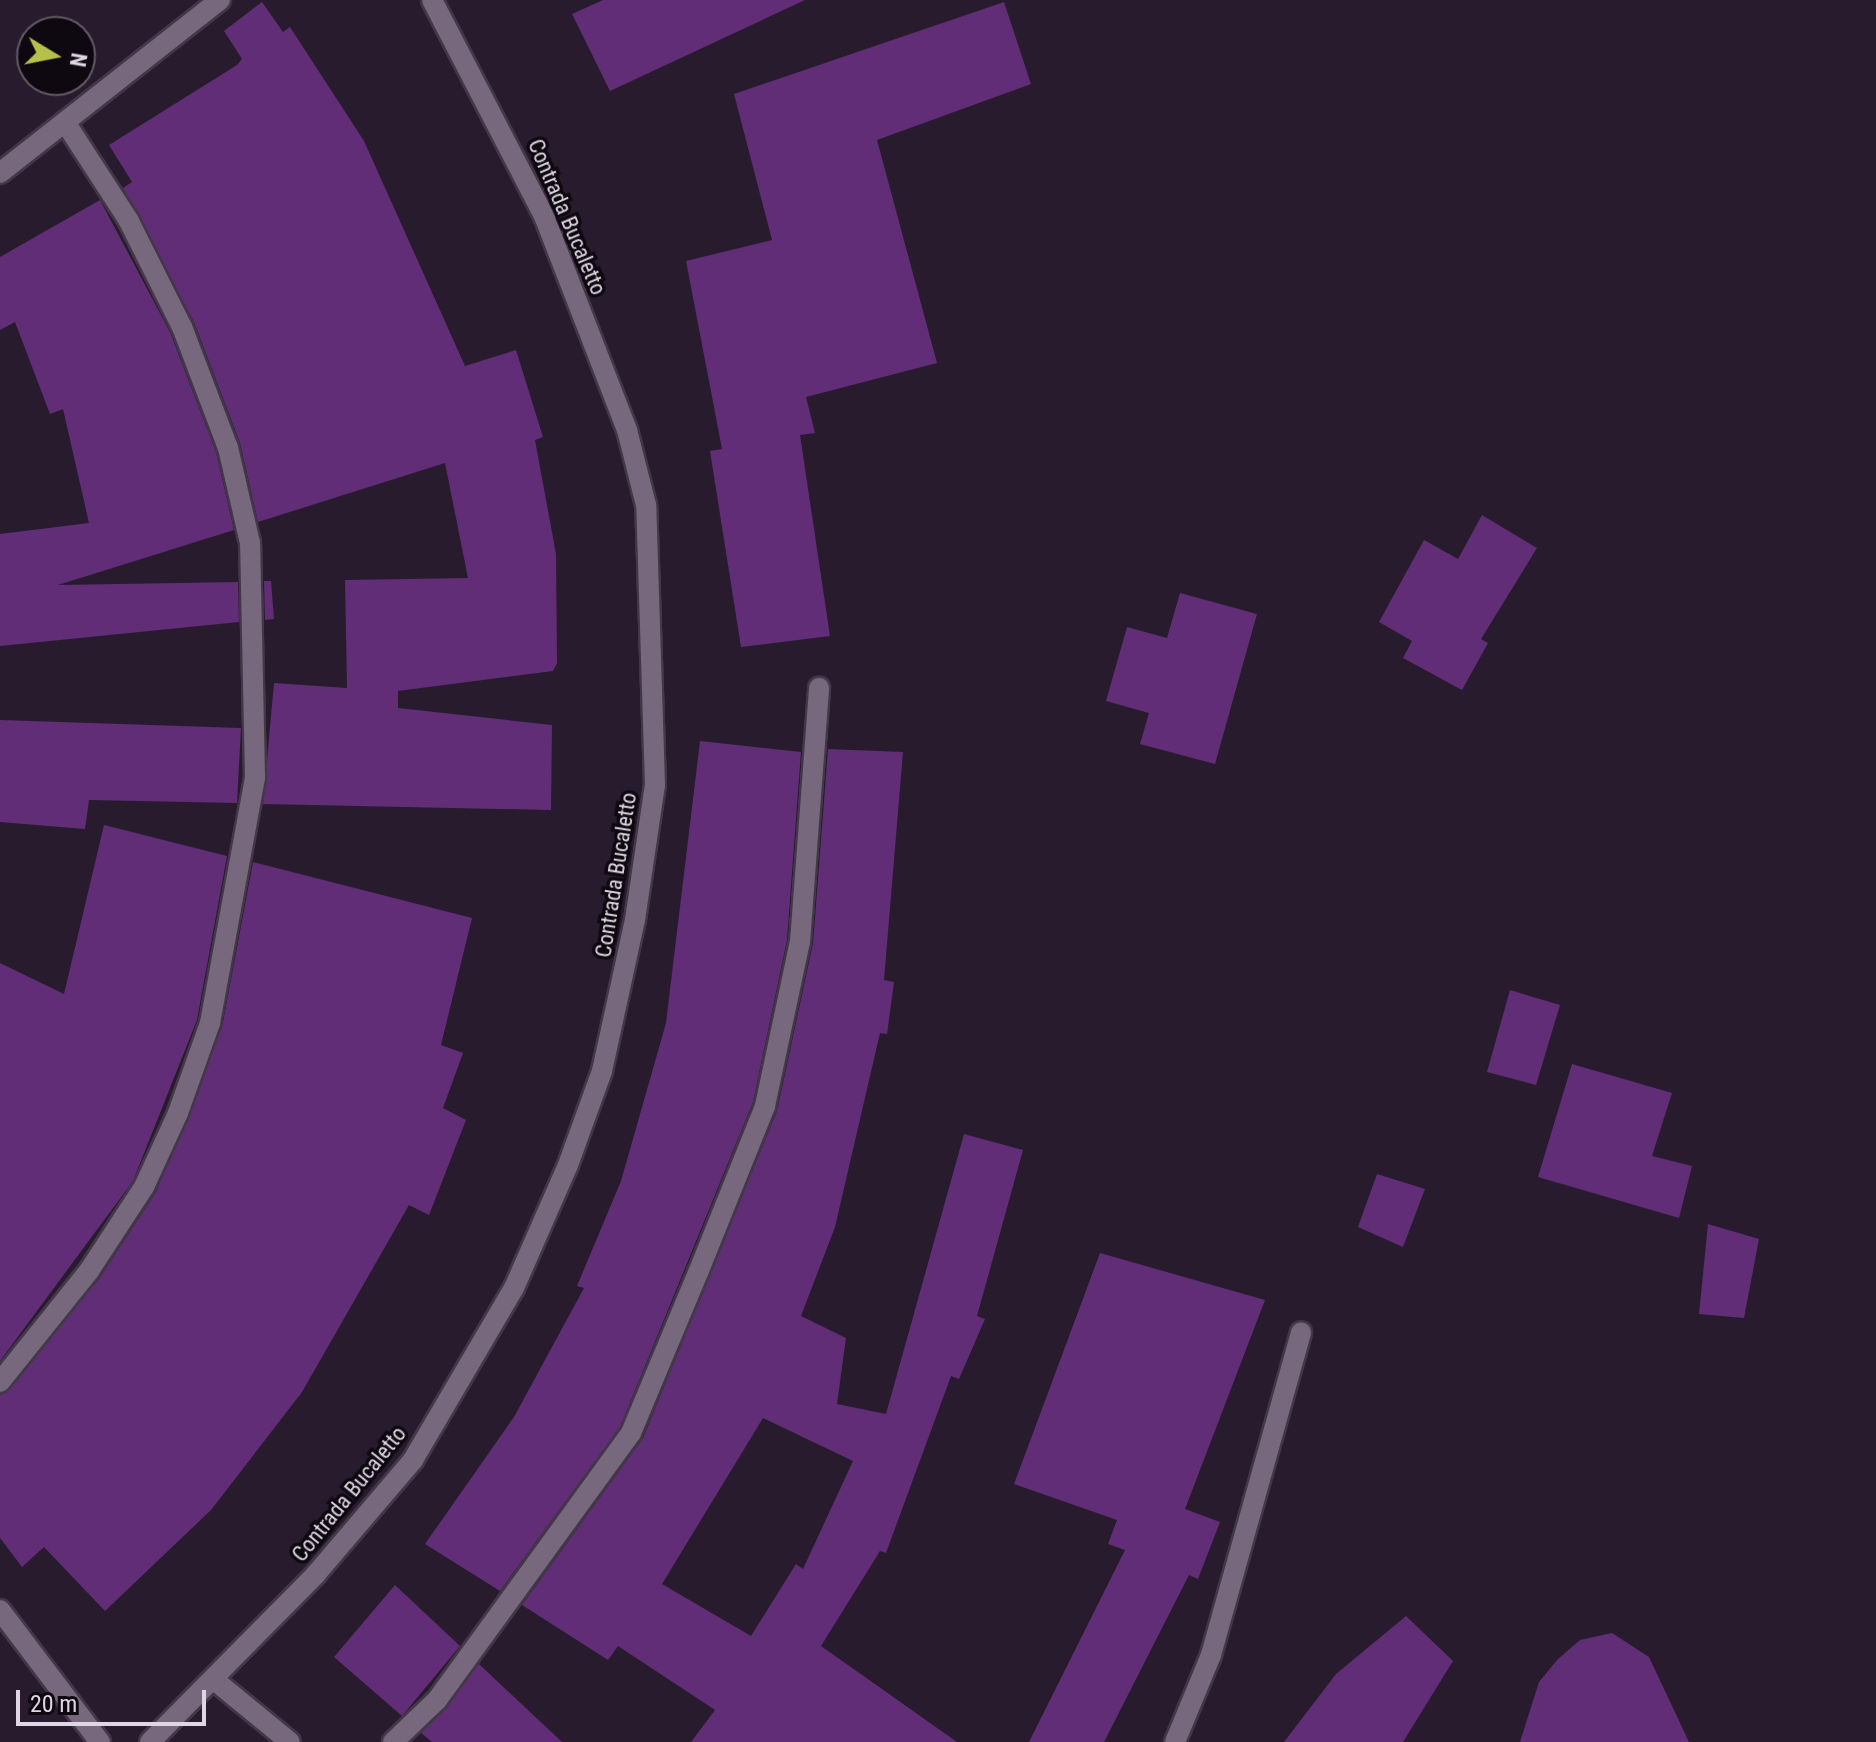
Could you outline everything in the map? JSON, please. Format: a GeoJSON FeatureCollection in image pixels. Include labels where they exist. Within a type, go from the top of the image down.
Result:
{"type":"FeatureCollection","features":[{"type":"Feature","properties":{"kind":"street"},"geometry":{"type":"LineString","coordinates":[[0,173],[220,0]]}},
{"type":"Feature","properties":{"kind":"street","name":"Contrada Bucaletto"},"geometry":{"type":"LineString","coordinates":[[150,1742],[213,1679],[413,1460],[514,1288],[602,1071],[655,785],[646,505],[627,430],[544,216],[432,0]]}},
{"type":"Feature","properties":{"kind":"street"},"geometry":{"type":"LineString","coordinates":[[0,1382],[89,1271],[144,1187],[178,1113],[210,1023],[255,777],[250,543],[228,448],[182,327],[129,221],[65,122]]}},
{"type":"Feature","properties":{"kind":"street"},"geometry":{"type":"LineString","coordinates":[[393,1742],[437,1700],[631,1433],[704,1259],[765,1106],[800,942],[819,688]]}},
{"type":"Feature","properties":{"kind":"street"},"geometry":{"type":"LineString","coordinates":[[1175,1742],[1211,1655],[1301,1332]]}},
{"type":"Feature","properties":{"kind":"street"},"geometry":{"type":"LineString","coordinates":[[0,1610],[100,1742]]}},
{"type":"Feature","properties":{"kind":"street"},"geometry":{"type":"LineString","coordinates":[[213,1679],[290,1742]]}},
{"type":"Feature","properties":{"kind":"building"},"geometry":{"type":"Polygon","coordinates":[[[603,0],[805,0],[610,91],[572,14],[603,0]]]}},
{"type":"Feature","properties":{"kind":"building"},"geometry":{"type":"Polygon","coordinates":[[[262,2],[283,32],[290,27],[364,141],[465,366],[516,350],[543,437],[535,440],[556,554],[557,663],[553,671],[398,691],[398,708],[552,725],[551,810],[263,804],[274,683],[347,688],[345,580],[468,578],[445,463],[258,522],[240,443],[194,322],[123,188],[132,182],[109,145],[237,65],[242,59],[224,31],[262,2]]]}},
{"type":"Feature","properties":{"kind":"building"},"geometry":{"type":"Polygon","coordinates":[[[1004,2],[1031,84],[877,140],[937,363],[806,397],[815,433],[800,435],[830,636],[741,647],[710,451],[722,449],[686,261],[772,240],[734,94],[1004,2]]]}},
{"type":"Feature","properties":{"kind":"building"},"geometry":{"type":"Polygon","coordinates":[[[100,200],[170,332],[216,452],[234,530],[58,585],[238,582],[239,622],[0,646],[0,534],[89,523],[63,409],[50,414],[15,322],[0,330],[0,257],[100,200]]]}},
{"type":"Feature","properties":{"kind":"building"},"geometry":{"type":"Polygon","coordinates":[[[1482,515],[1537,548],[1481,639],[1488,643],[1462,690],[1403,658],[1412,641],[1379,622],[1424,540],[1458,559],[1482,515]]]}},
{"type":"Feature","properties":{"kind":"building"},"geometry":{"type":"Polygon","coordinates":[[[264,581],[271,581],[274,619],[265,620],[264,581]]]}},
{"type":"Feature","properties":{"kind":"building"},"geometry":{"type":"Polygon","coordinates":[[[1180,593],[1257,614],[1215,764],[1140,744],[1149,713],[1106,701],[1127,627],[1167,638],[1180,593]]]}},
{"type":"Feature","properties":{"kind":"building"},"geometry":{"type":"Polygon","coordinates":[[[0,720],[241,728],[237,803],[89,800],[85,829],[0,822],[0,720]]]}},
{"type":"Feature","properties":{"kind":"building"},"geometry":{"type":"Polygon","coordinates":[[[700,741],[801,752],[787,940],[753,1102],[620,1427],[500,1591],[425,1544],[514,1417],[584,1288],[577,1286],[621,1181],[666,1023],[700,741]]]}},
{"type":"Feature","properties":{"kind":"building"},"geometry":{"type":"Polygon","coordinates":[[[828,749],[903,752],[884,980],[894,982],[887,1034],[880,1033],[835,1227],[801,1316],[846,1338],[837,1404],[886,1414],[964,1134],[1023,1150],[977,1316],[985,1319],[959,1379],[951,1376],[886,1553],[880,1551],[821,1646],[957,1742],[691,1742],[715,1710],[618,1646],[608,1660],[522,1605],[643,1438],[777,1111],[813,943],[828,749]],[[763,1418],[662,1584],[751,1636],[796,1564],[803,1569],[853,1461],[763,1418]]]}},
{"type":"Feature","properties":{"kind":"building"},"geometry":{"type":"Polygon","coordinates":[[[104,825],[227,856],[197,1020],[133,1181],[0,1361],[0,963],[64,994],[104,825]]]}},
{"type":"Feature","properties":{"kind":"building"},"geometry":{"type":"Polygon","coordinates":[[[253,862],[472,918],[441,1045],[463,1053],[443,1108],[466,1120],[429,1215],[409,1205],[302,1392],[211,1510],[105,1611],[44,1547],[22,1567],[0,1538],[0,1395],[99,1279],[156,1192],[222,1027],[253,862]]]}},
{"type":"Feature","properties":{"kind":"building"},"geometry":{"type":"Polygon","coordinates":[[[1510,990],[1560,1005],[1536,1085],[1487,1072],[1510,990]]]}},
{"type":"Feature","properties":{"kind":"building"},"geometry":{"type":"Polygon","coordinates":[[[1572,1064],[1672,1093],[1652,1156],[1692,1166],[1679,1218],[1538,1177],[1572,1064]]]}},
{"type":"Feature","properties":{"kind":"building"},"geometry":{"type":"Polygon","coordinates":[[[1377,1174],[1425,1189],[1403,1247],[1358,1227],[1377,1174]]]}},
{"type":"Feature","properties":{"kind":"building"},"geometry":{"type":"Polygon","coordinates":[[[1708,1224],[1759,1239],[1744,1318],[1699,1314],[1708,1224]]]}},
{"type":"Feature","properties":{"kind":"building"},"geometry":{"type":"Polygon","coordinates":[[[1100,1253],[1265,1300],[1185,1509],[1220,1522],[1198,1579],[1189,1575],[1104,1742],[1029,1742],[1125,1550],[1108,1544],[1117,1520],[1014,1484],[1100,1253]]]}},
{"type":"Feature","properties":{"kind":"building"},"geometry":{"type":"Polygon","coordinates":[[[395,1585],[460,1646],[402,1716],[334,1657],[395,1585]]]}},
{"type":"Feature","properties":{"kind":"building"},"geometry":{"type":"Polygon","coordinates":[[[1406,1616],[1453,1661],[1403,1742],[1284,1742],[1336,1674],[1406,1616]]]}},
{"type":"Feature","properties":{"kind":"building"},"geometry":{"type":"Polygon","coordinates":[[[1612,1633],[1649,1657],[1689,1742],[1520,1742],[1539,1682],[1558,1659],[1580,1640],[1612,1633]]]}},
{"type":"Feature","properties":{"kind":"building"},"geometry":{"type":"Polygon","coordinates":[[[479,1664],[562,1742],[432,1742],[421,1733],[479,1664]]]}}]}
